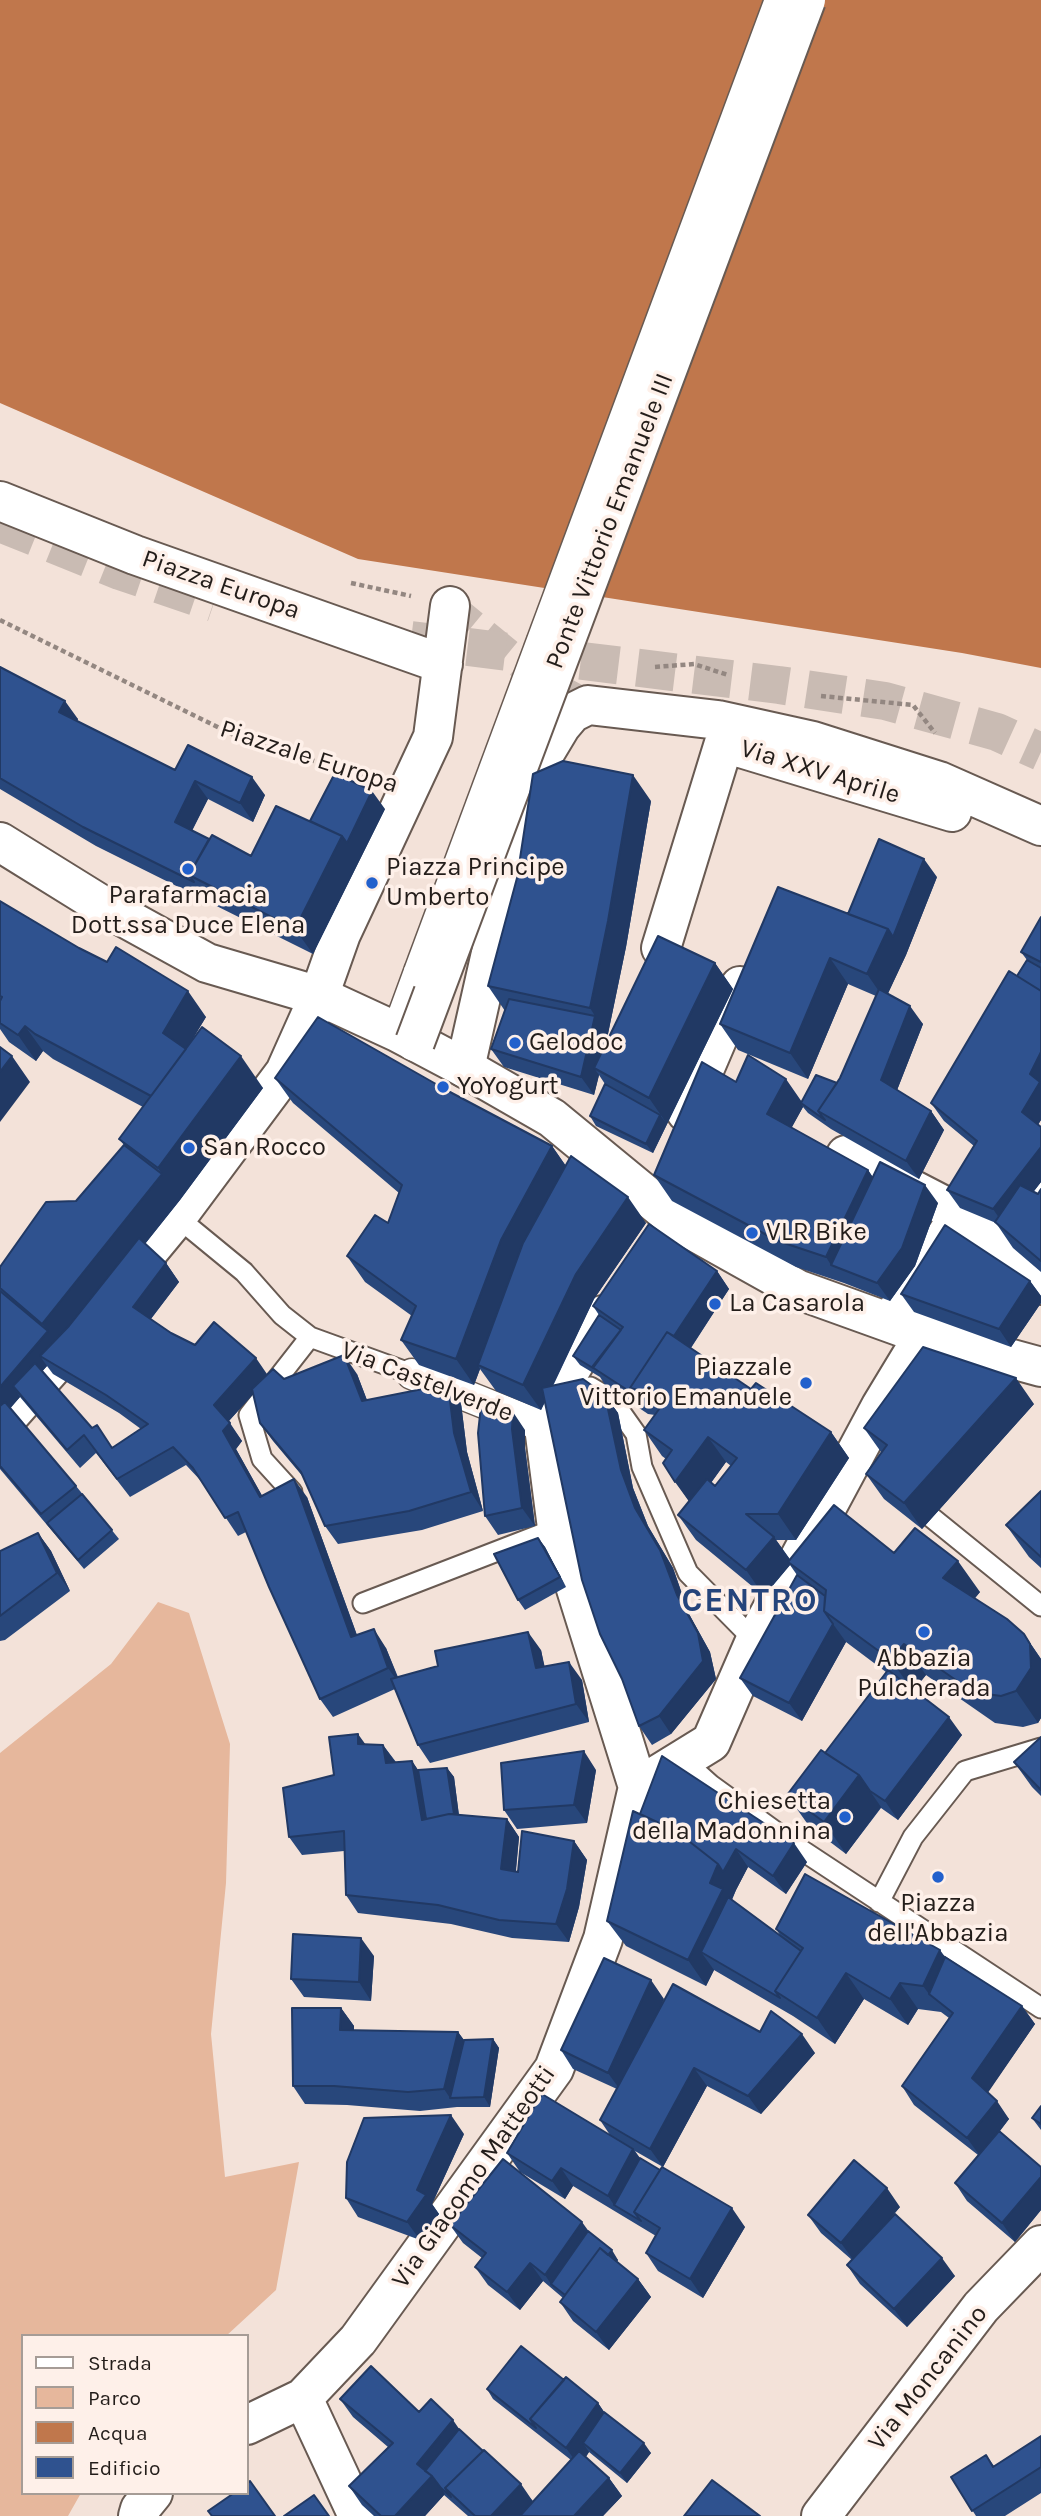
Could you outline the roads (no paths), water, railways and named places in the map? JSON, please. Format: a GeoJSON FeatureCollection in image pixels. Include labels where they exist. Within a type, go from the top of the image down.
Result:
{"type":"FeatureCollection","features":[{"type":"Feature","properties":{"kind":"street","name":"Ponte Vittorio Emanuele III"},"geometry":{"type":"LineString","coordinates":[[406,1037],[419,972],[780,0]]}},
{"type":"Feature","properties":{"kind":"street","name":"Ponte Vittorio Emanuele III"},"geometry":{"type":"LineString","coordinates":[[406,1037],[806,0]]}},
{"type":"Feature","properties":{"kind":"street","name":"Piazza Europa"},"geometry":{"type":"LineString","coordinates":[[0,501],[135,555],[443,664]]}},
{"type":"Feature","properties":{"kind":"street","name":"Piazzale Europa"},"geometry":{"type":"LineString","coordinates":[[319,996],[341,934],[433,737],[450,606]]}},
{"type":"Feature","properties":{"kind":"street","name":"Via XXV Aprile"},"geometry":{"type":"LineString","coordinates":[[465,1068],[531,776],[561,726],[572,713],[588,705],[718,720],[813,741],[880,760],[1041,826]]}},
{"type":"Feature","properties":{"kind":"street","name":"Via XXV Aprile"},"geometry":{"type":"LineString","coordinates":[[661,948],[724,743],[1041,839]]}},
{"type":"Feature","properties":{"kind":"street"},"geometry":{"type":"LineString","coordinates":[[0,842],[100,904],[208,962],[319,996],[465,1068],[552,1118],[656,1219],[681,1224],[799,1290],[907,1328],[1041,1367]]}},
{"type":"Feature","properties":{"kind":"street"},"geometry":{"type":"LineString","coordinates":[[656,1219],[668,1154],[740,986]]}},
{"type":"Feature","properties":{"kind":"street"},"geometry":{"type":"LineString","coordinates":[[0,1426],[177,1217],[285,1072],[319,996]]}},
{"type":"Feature","properties":{"kind":"street"},"geometry":{"type":"LineString","coordinates":[[846,1155],[960,1214],[1041,1285]]}},
{"type":"Feature","properties":{"kind":"street"},"geometry":{"type":"LineString","coordinates":[[997,1246],[1041,1189]]}},
{"type":"Feature","properties":{"kind":"street"},"geometry":{"type":"LineString","coordinates":[[620,1288],[565,1379],[544,1427],[557,1528],[638,1787],[710,1742],[755,1641],[864,1464],[907,1328],[960,1214]]}},
{"type":"Feature","properties":{"kind":"street","name":"Via Castelverde"},"geometry":{"type":"LineString","coordinates":[[412,1374],[544,1427]]}},
{"type":"Feature","properties":{"kind":"street","name":"Via Giacomo Matteotti"},"geometry":{"type":"LineString","coordinates":[[248,2426],[303,2398],[358,2340],[554,2069],[603,1939],[638,1787]]}},
{"type":"Feature","properties":{"kind":"street","name":"Via Moncanino"},"geometry":{"type":"LineString","coordinates":[[821,2516],[981,2307],[1041,2245]]}},
{"type":"Feature","properties":{"kind":"street"},"geometry":{"type":"LineString","coordinates":[[303,2398],[358,2516]]}},
{"type":"Feature","properties":{"kind":"street"},"geometry":{"type":"LineString","coordinates":[[138,2516],[139,2509],[151,2495]]}},
{"type":"Feature","properties":{"kind":"lane","name":"Via Castelverde"},"geometry":{"type":"LineString","coordinates":[[177,1217],[244,1272],[282,1314],[310,1337],[412,1374]]}},
{"type":"Feature","properties":{"kind":"lane","name":"Via Castelverde"},"geometry":{"type":"LineString","coordinates":[[292,1492],[262,1459],[249,1415],[310,1337]]}},
{"type":"Feature","properties":{"kind":"lane"},"geometry":{"type":"LineString","coordinates":[[590,1387],[612,1400],[636,1434],[642,1467],[688,1573],[755,1641]]}},
{"type":"Feature","properties":{"kind":"lane"},"geometry":{"type":"LineString","coordinates":[[932,1517],[1041,1606]]}},
{"type":"Feature","properties":{"kind":"lane"},"geometry":{"type":"LineString","coordinates":[[363,1603],[557,1528]]}},
{"type":"Feature","properties":{"kind":"lane"},"geometry":{"type":"LineString","coordinates":[[879,1902],[913,1837],[965,1771],[1041,1748]]}},
{"type":"Feature","properties":{"kind":"lane"},"geometry":{"type":"LineString","coordinates":[[682,1759],[711,1785],[794,1845],[1041,2008]]}},
{"type":"Feature","properties":{"kind":"water"},"geometry":{"type":"Polygon","coordinates":[[[0,0],[1041,0],[1041,668],[962,653],[358,559],[0,403],[0,0]]]}},
{"type":"Feature","properties":{"kind":"tunnel"},"geometry":{"type":"LineString","coordinates":[[0,523],[120,571],[214,603]]}},
{"type":"Feature","properties":{"kind":"tunnel"},"geometry":{"type":"LineString","coordinates":[[450,606],[539,679],[588,705]]}},
{"type":"Feature","properties":{"kind":"tunnel"},"geometry":{"type":"LineString","coordinates":[[411,640],[779,685],[885,701],[997,732],[1041,752]]}},
{"type":"Feature","properties":{"kind":"place","name":"Parafarmacia Dott.ssa Duce Elena"},"geometry":{"type":"Point","coordinates":[188,869]}},
{"type":"Feature","properties":{"kind":"place","name":"Piazza Principe Umberto"},"geometry":{"type":"Point","coordinates":[372,883]}},
{"type":"Feature","properties":{"kind":"place","name":"Gelodoc"},"geometry":{"type":"Point","coordinates":[515,1043]}},
{"type":"Feature","properties":{"kind":"place","name":"YoYogurt"},"geometry":{"type":"Point","coordinates":[443,1087]}},
{"type":"Feature","properties":{"kind":"place","name":"San Rocco"},"geometry":{"type":"Point","coordinates":[189,1148]}},
{"type":"Feature","properties":{"kind":"place","name":"VLR Bike"},"geometry":{"type":"Point","coordinates":[752,1233]}},
{"type":"Feature","properties":{"kind":"place","name":"La Casarola"},"geometry":{"type":"Point","coordinates":[715,1304]}},
{"type":"Feature","properties":{"kind":"place","name":"Piazzale Vittorio Emanuele"},"geometry":{"type":"Point","coordinates":[806,1383]}},
{"type":"Feature","properties":{"kind":"place","name":"Abbazia Pulcherada"},"geometry":{"type":"Point","coordinates":[924,1632]}},
{"type":"Feature","properties":{"kind":"place","name":"Chiesetta della Madonnina"},"geometry":{"type":"Point","coordinates":[845,1817]}},
{"type":"Feature","properties":{"kind":"place","name":"Piazza dell'Abbazia"},"geometry":{"type":"Point","coordinates":[938,1877]}},
{"type":"Feature","properties":{"kind":"district","name":"CENTRO"},"geometry":{"type":"Point","coordinates":[750,1602]}}]}
